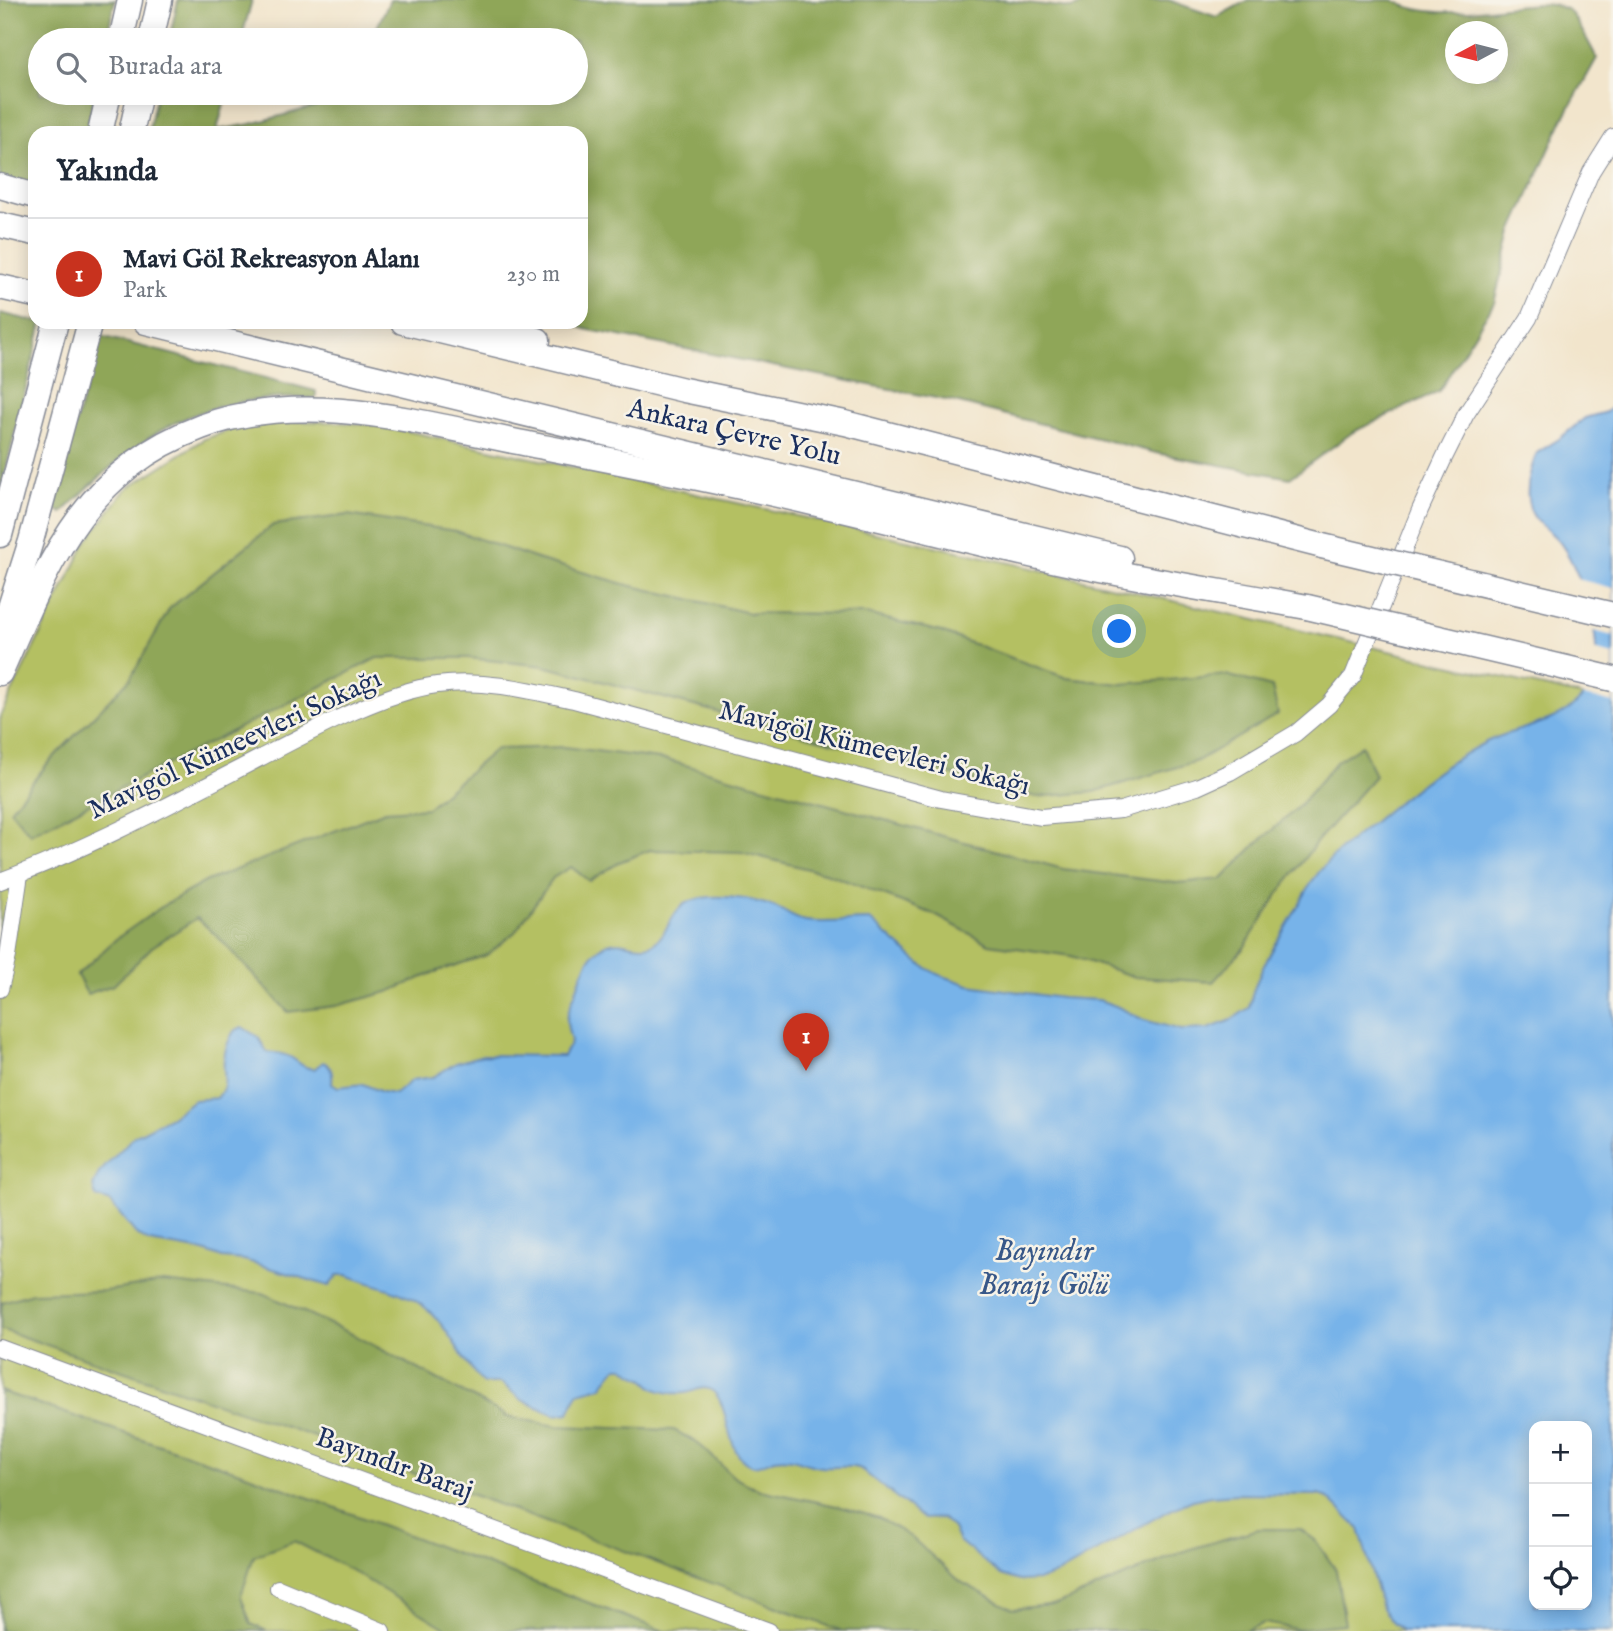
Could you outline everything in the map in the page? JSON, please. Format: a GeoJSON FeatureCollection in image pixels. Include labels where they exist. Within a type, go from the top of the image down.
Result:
{"type":"FeatureCollection","features":[{"type":"Feature","properties":{"kind":"highway"},"geometry":{"type":"LineString","coordinates":[[124,28],[130,0]]}},
{"type":"Feature","properties":{"kind":"highway"},"geometry":{"type":"LineString","coordinates":[[154,28],[160,0]]}},
{"type":"Feature","properties":{"kind":"highway"},"geometry":{"type":"LineString","coordinates":[[102,126],[106,105]]}},
{"type":"Feature","properties":{"kind":"highway"},"geometry":{"type":"LineString","coordinates":[[133,126],[137,105]]}},
{"type":"Feature","properties":{"kind":"highway"},"geometry":{"type":"LineString","coordinates":[[0,186],[28,194]]}},
{"type":"Feature","properties":{"kind":"highway"},"geometry":{"type":"LineString","coordinates":[[0,225],[28,231]]}},
{"type":"Feature","properties":{"kind":"highway"},"geometry":{"type":"LineString","coordinates":[[0,287],[28,293]]}},
{"type":"Feature","properties":{"kind":"highway"},"geometry":{"type":"LineString","coordinates":[[0,535],[54,329]]}},
{"type":"Feature","properties":{"kind":"highway"},"geometry":{"type":"LineString","coordinates":[[0,639],[88,329]]}},
{"type":"Feature","properties":{"kind":"highway","name":"Ankara Çevre Yolu"},"geometry":{"type":"LineString","coordinates":[[175,329],[1013,530],[1307,607]]}},
{"type":"Feature","properties":{"kind":"highway","name":"Ankara Çevre Yolu"},"geometry":{"type":"LineString","coordinates":[[432,329],[684,390],[845,423],[1322,546],[1613,615]]}},
{"type":"Feature","properties":{"kind":"highway"},"geometry":{"type":"LineString","coordinates":[[506,329],[684,390]]}},
{"type":"Feature","properties":{"kind":"highway"},"geometry":{"type":"LineString","coordinates":[[0,673],[64,538],[90,504],[117,476],[142,457],[199,428],[231,417],[296,409],[342,411],[387,418],[597,457],[807,501],[1076,565],[1307,607],[1613,679]]}},
{"type":"Feature","properties":{"kind":"street","name":"Mavigöl Kümeevleri Sokağı"},"geometry":{"type":"LineString","coordinates":[[0,881],[63,856],[354,712],[435,685],[475,682],[561,696],[941,799],[1041,817],[1121,810],[1184,791],[1230,772],[1296,733],[1329,705],[1353,676],[1420,510],[1444,458],[1466,414],[1529,318],[1591,172],[1613,138]]}},
{"type":"Feature","properties":{"kind":"street"},"geometry":{"type":"LineString","coordinates":[[0,989],[8,956],[20,874]]}},
{"type":"Feature","properties":{"kind":"street","name":"Bayındır Baraj"},"geometry":{"type":"LineString","coordinates":[[0,1348],[769,1631]]}},
{"type":"Feature","properties":{"kind":"street"},"geometry":{"type":"LineString","coordinates":[[278,1588],[382,1631]]}},
{"type":"Feature","properties":{"kind":"green space"},"geometry":{"type":"Polygon","coordinates":[[[0,0],[115,0],[109,28],[28,28],[28,105],[92,105],[88,126],[28,126],[28,185],[0,178],[0,0]]]}},
{"type":"Feature","properties":{"kind":"green space"},"geometry":{"type":"Polygon","coordinates":[[[178,0],[252,0],[244,28],[172,28],[178,0]]]}},
{"type":"Feature","properties":{"kind":"green space"},"geometry":{"type":"Polygon","coordinates":[[[390,0],[1003,0],[1071,8],[1097,0],[1168,0],[1217,17],[1248,0],[1393,0],[1411,8],[1451,12],[1535,4],[1554,5],[1568,10],[1597,58],[1563,119],[1512,232],[1494,303],[1439,391],[1353,432],[1290,478],[1156,453],[951,401],[586,329],[588,329],[588,126],[240,126],[318,105],[588,105],[588,28],[377,28],[390,0]]]}},
{"type":"Feature","properties":{"kind":"green space"},"geometry":{"type":"Polygon","coordinates":[[[154,105],[224,105],[218,126],[150,126],[154,105]]]}},
{"type":"Feature","properties":{"kind":"green space"},"geometry":{"type":"Polygon","coordinates":[[[0,313],[28,320],[28,329],[41,329],[0,493],[0,313]]]}},
{"type":"Feature","properties":{"kind":"green space"},"geometry":{"type":"Polygon","coordinates":[[[101,336],[316,391],[316,398],[273,398],[237,403],[204,411],[174,423],[120,460],[62,513],[55,509],[71,439],[101,336]]]}},
{"type":"Feature","properties":{"kind":"green space"},"geometry":{"type":"Polygon","coordinates":[[[287,421],[384,426],[971,554],[1613,703],[1613,1631],[0,1631],[0,716],[86,542],[126,489],[204,439],[245,425],[287,421]]]}},
{"type":"Feature","properties":{"kind":"green space"},"geometry":{"type":"Polygon","coordinates":[[[348,515],[456,531],[540,560],[628,585],[750,613],[866,614],[938,631],[1067,678],[1121,684],[1226,675],[1272,687],[1278,714],[1197,761],[1094,792],[1036,797],[544,666],[468,658],[377,658],[30,834],[10,810],[48,763],[130,679],[170,608],[273,525],[348,515]]]}},
{"type":"Feature","properties":{"kind":"green space"},"geometry":{"type":"Polygon","coordinates":[[[1362,745],[1375,776],[1319,839],[1279,893],[1244,948],[1213,982],[1135,977],[1071,956],[989,944],[933,914],[828,874],[741,852],[650,850],[622,861],[589,881],[571,867],[553,878],[515,932],[487,955],[438,971],[388,992],[336,1006],[288,1012],[197,918],[152,947],[114,985],[87,994],[77,975],[116,939],[167,903],[207,881],[385,811],[427,808],[496,749],[565,747],[667,760],[1063,869],[1176,883],[1222,879],[1298,807],[1337,761],[1362,745]]]}},
{"type":"Feature","properties":{"kind":"green space"},"geometry":{"type":"Polygon","coordinates":[[[163,1282],[263,1293],[356,1336],[509,1417],[557,1426],[674,1430],[698,1443],[735,1478],[760,1490],[879,1518],[911,1537],[961,1582],[1012,1609],[1058,1604],[1187,1550],[1258,1529],[1300,1529],[1315,1540],[1336,1570],[1345,1624],[1296,1629],[1264,1623],[1245,1631],[842,1631],[312,1436],[0,1329],[2,1302],[32,1293],[105,1291],[163,1282]]]}},
{"type":"Feature","properties":{"kind":"green space"},"geometry":{"type":"Polygon","coordinates":[[[0,1391],[243,1473],[664,1631],[450,1631],[349,1569],[294,1541],[254,1556],[241,1596],[251,1624],[267,1631],[0,1631],[0,1391]]]}},
{"type":"Feature","properties":{"kind":"water","name":"Bayındır Barajı Gölü"},"geometry":{"type":"Polygon","coordinates":[[[1613,406],[1613,1631],[1402,1631],[1392,1623],[1382,1608],[1359,1529],[1328,1498],[1318,1495],[1237,1494],[1193,1500],[1166,1512],[1059,1573],[1040,1580],[1019,1581],[1001,1575],[959,1541],[952,1527],[942,1518],[924,1519],[859,1468],[822,1467],[788,1458],[756,1465],[745,1462],[734,1446],[721,1403],[711,1390],[702,1388],[685,1393],[665,1392],[654,1388],[624,1367],[617,1367],[601,1387],[578,1393],[569,1413],[555,1415],[522,1400],[501,1383],[483,1383],[435,1317],[409,1297],[347,1275],[338,1275],[329,1286],[244,1260],[222,1258],[204,1251],[149,1242],[136,1234],[110,1202],[96,1197],[93,1186],[99,1173],[134,1136],[171,1117],[194,1100],[217,1098],[224,1084],[224,1059],[228,1045],[234,1031],[242,1027],[258,1037],[267,1052],[286,1055],[314,1069],[323,1062],[326,1063],[331,1070],[332,1083],[338,1087],[363,1084],[395,1094],[412,1080],[433,1077],[456,1063],[483,1055],[563,1056],[571,1042],[567,1021],[569,1008],[586,966],[595,953],[613,943],[650,945],[661,936],[682,906],[708,897],[752,901],[772,906],[806,921],[870,920],[920,964],[937,974],[969,985],[1062,998],[1099,1000],[1144,1020],[1181,1030],[1208,1029],[1229,1021],[1249,1008],[1257,981],[1276,944],[1313,880],[1337,853],[1412,791],[1455,760],[1486,742],[1555,717],[1579,701],[1588,690],[1594,675],[1596,657],[1595,637],[1585,595],[1578,575],[1561,544],[1540,524],[1528,502],[1530,473],[1537,453],[1585,418],[1606,412],[1613,406]]]}},
{"type":"Feature","properties":{"kind":"pier"},"geometry":{"type":"Polygon","coordinates":[[[1577,579],[1613,588],[1613,636],[1590,630],[1577,579]]]}},
{"type":"Feature","properties":{"kind":"pier"},"geometry":{"type":"Polygon","coordinates":[[[1592,650],[1613,655],[1613,703],[1580,695],[1591,674],[1592,650]]]}},
{"type":"Feature","properties":{"kind":"place","name":"Mavi Göl Rekreasyon Alanı"},"geometry":{"type":"Point","coordinates":[806,1071]}}]}
